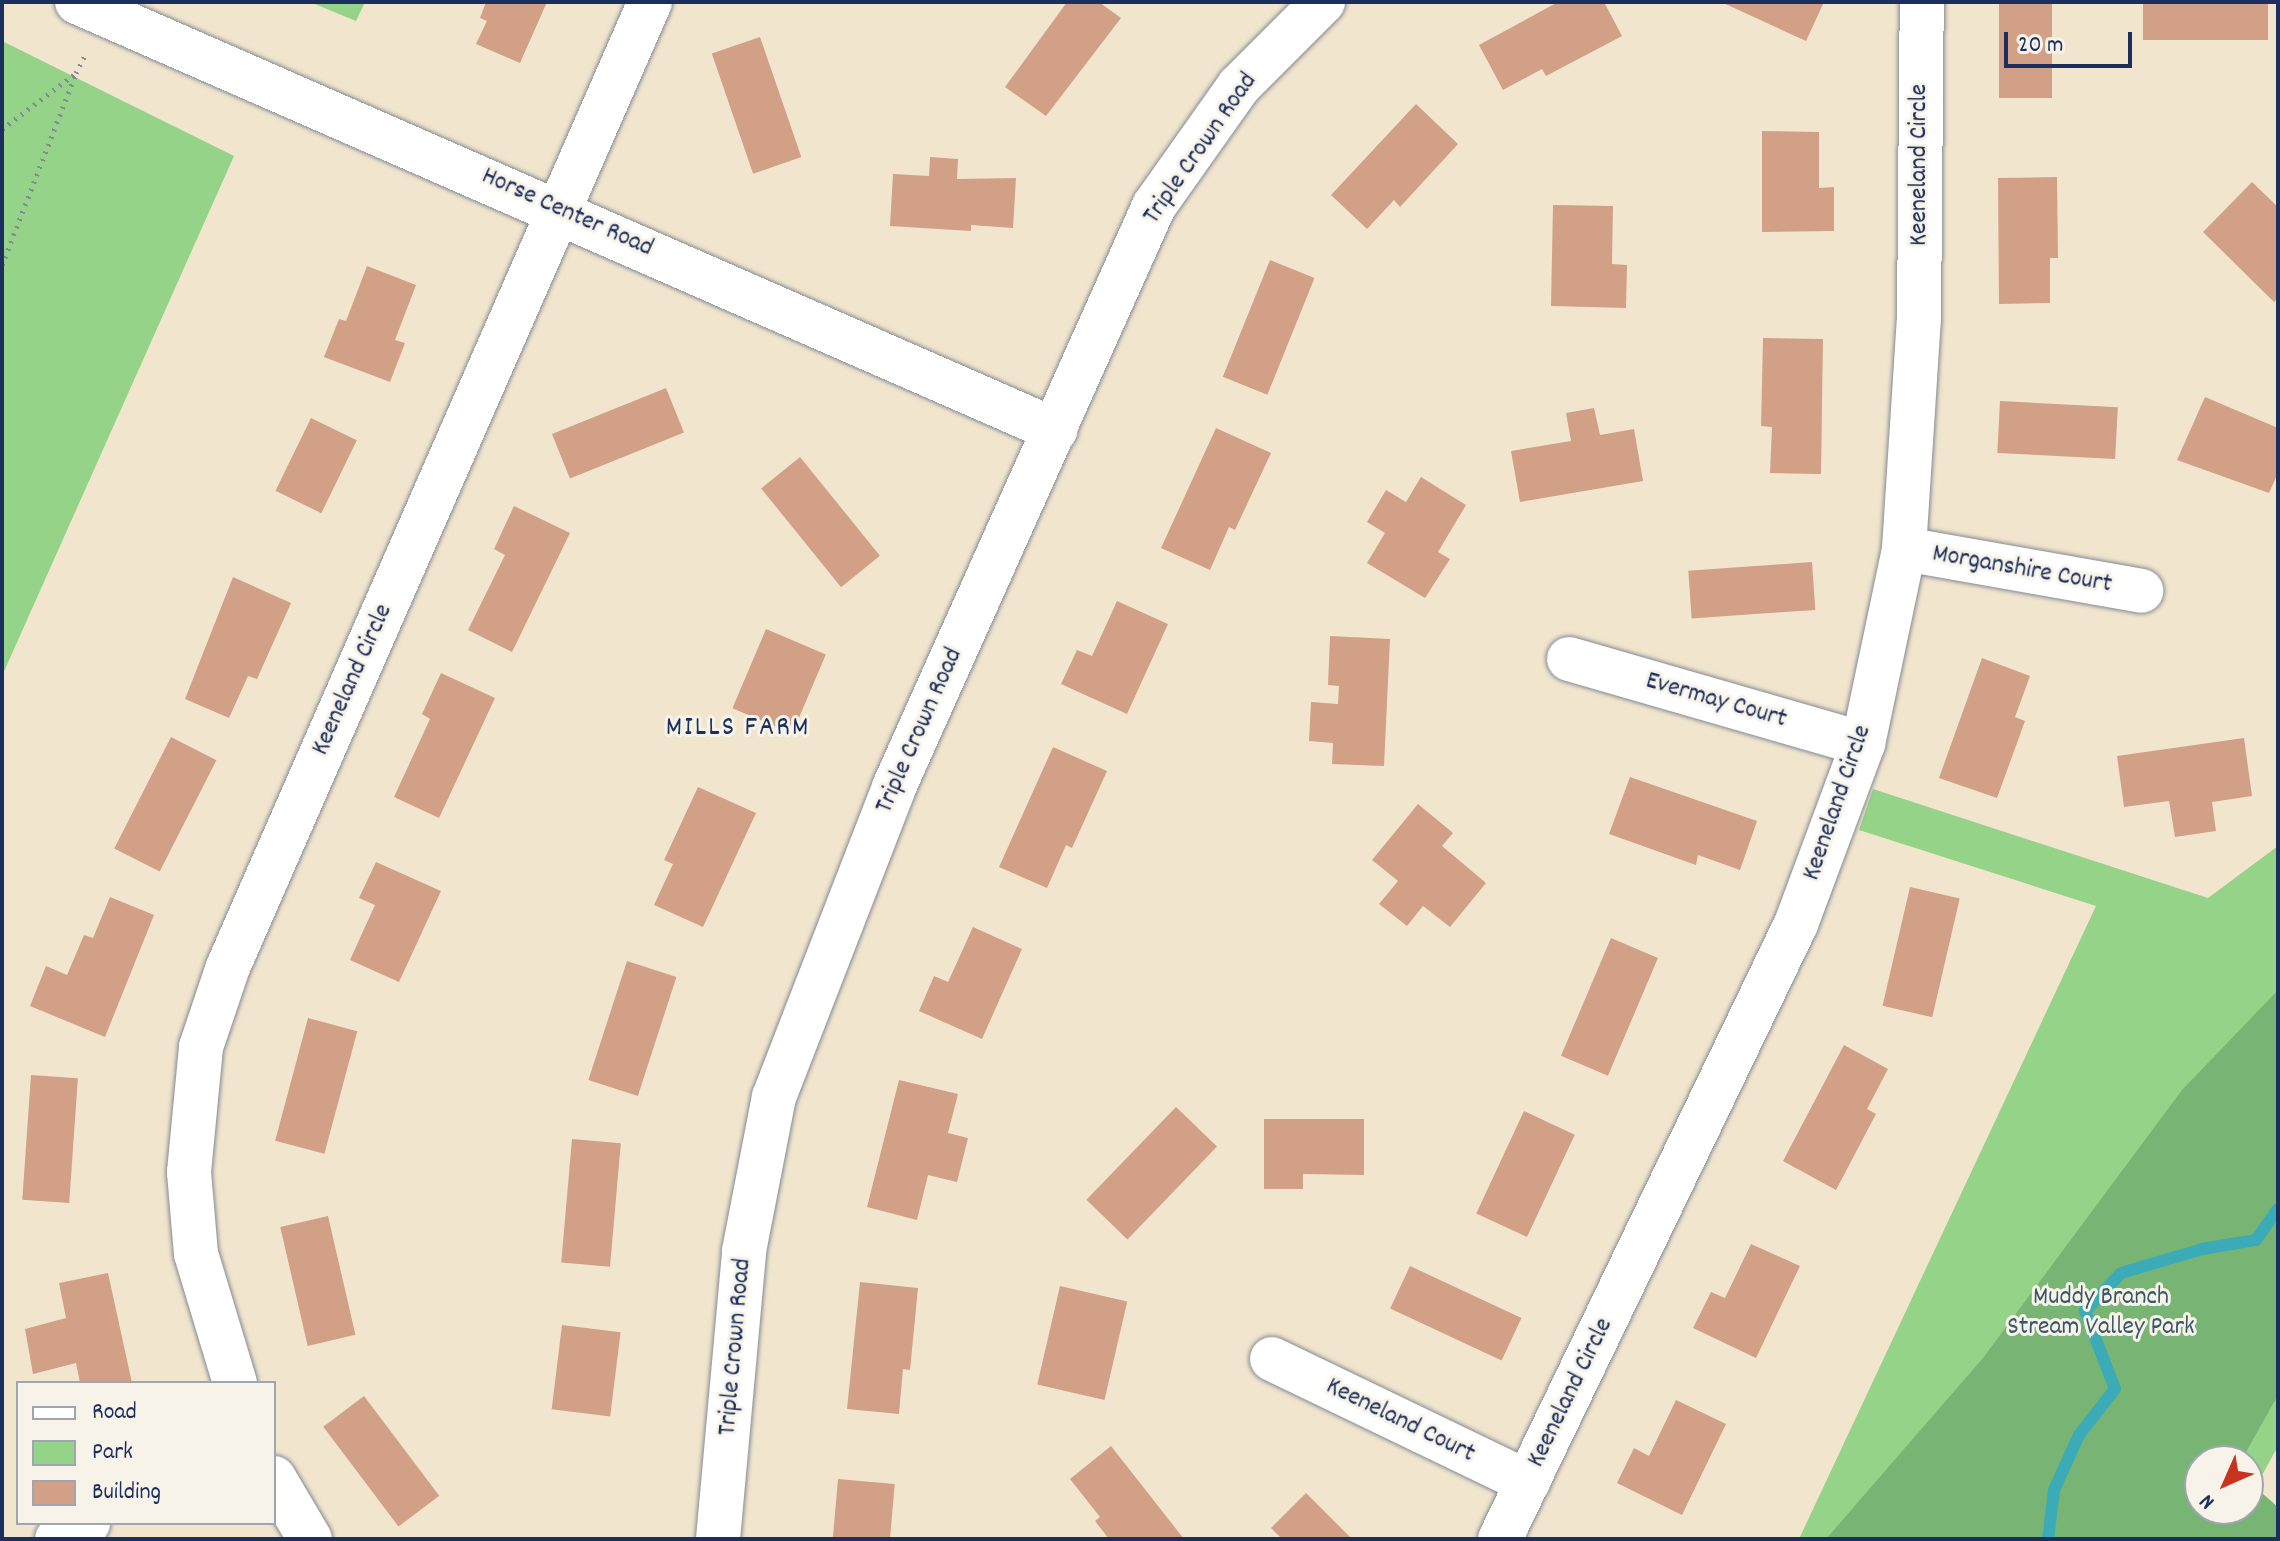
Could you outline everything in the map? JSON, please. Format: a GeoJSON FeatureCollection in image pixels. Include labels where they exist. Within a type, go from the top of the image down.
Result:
{"type":"FeatureCollection","features":[{"type":"Feature","properties":{"kind":"street","name":"Keeneland Circle"},"geometry":{"type":"LineString","coordinates":[[234,1381],[196,1254],[189,1172],[201,1047],[228,967],[650,2]]}},
{"type":"Feature","properties":{"kind":"street","name":"Triple Crown Road"},"geometry":{"type":"LineString","coordinates":[[718,1539],[744,1251],[774,1097],[894,787],[1154,206],[1239,86],[1323,2]]}},
{"type":"Feature","properties":{"kind":"street","name":"Keeneland Circle"},"geometry":{"type":"LineString","coordinates":[[1500,1539],[1796,924],[1863,744],[1904,549],[1919,320],[1922,2]]}},
{"type":"Feature","properties":{"kind":"street","name":"Horse Center Road"},"geometry":{"type":"LineString","coordinates":[[91,9],[559,209],[1055,430]]}},
{"type":"Feature","properties":{"kind":"street","name":"Morganshire Court"},"geometry":{"type":"LineString","coordinates":[[1904,549],[2141,591]]}},
{"type":"Feature","properties":{"kind":"street","name":"Evermay Court"},"geometry":{"type":"LineString","coordinates":[[1569,659],[1863,744]]}},
{"type":"Feature","properties":{"kind":"street","name":"Keeneland Court"},"geometry":{"type":"LineString","coordinates":[[1272,1359],[1528,1482]]}},
{"type":"Feature","properties":{"kind":"street"},"geometry":{"type":"LineString","coordinates":[[276,1481],[310,1539]]}},
{"type":"Feature","properties":{"kind":"street"},"geometry":{"type":"LineString","coordinates":[[57,1539],[84,1525]]}},
{"type":"Feature","properties":{"kind":"path"},"geometry":{"type":"LineString","coordinates":[[2,265],[76,73],[91,9]]}},
{"type":"Feature","properties":{"kind":"path"},"geometry":{"type":"LineString","coordinates":[[2,129],[76,73]]}},
{"type":"Feature","properties":{"kind":"green space"},"geometry":{"type":"Polygon","coordinates":[[[310,2],[365,2],[356,21],[310,2]]]}},
{"type":"Feature","properties":{"kind":"green space"},"geometry":{"type":"Polygon","coordinates":[[[2,41],[234,156],[2,676],[2,41]]]}},
{"type":"Feature","properties":{"kind":"green space","name":"Muddy Branch Stream Valley Park"},"geometry":{"type":"Polygon","coordinates":[[[1873,789],[2208,898],[2278,846],[2278,1446],[2264,1472],[2264,1445],[2184,1445],[2184,1525],[2214,1525],[2227,1539],[1799,1539],[2096,906],[1859,830],[1873,789]]]}},
{"type":"Feature","properties":{"kind":"green space"},"geometry":{"type":"Polygon","coordinates":[[[2278,990],[2278,1395],[2250,1445],[2184,1445],[2184,1525],[2264,1525],[2264,1495],[2278,1507],[2278,1539],[1826,1539],[1983,1358],[2182,1090],[2278,990]]]}},
{"type":"Feature","properties":{"kind":"building"},"geometry":{"type":"Polygon","coordinates":[[[486,2],[547,2],[520,63],[476,44],[487,21],[480,18],[486,2]]]}},
{"type":"Feature","properties":{"kind":"building"},"geometry":{"type":"Polygon","coordinates":[[[1067,2],[1099,2],[1121,18],[1046,116],[1005,87],[1067,2]]]}},
{"type":"Feature","properties":{"kind":"building"},"geometry":{"type":"Polygon","coordinates":[[[1558,2],[1604,2],[1622,36],[1546,76],[1542,69],[1503,90],[1479,45],[1558,2]]]}},
{"type":"Feature","properties":{"kind":"building"},"geometry":{"type":"Polygon","coordinates":[[[1721,2],[1824,2],[1806,41],[1721,2]]]}},
{"type":"Feature","properties":{"kind":"building"},"geometry":{"type":"Polygon","coordinates":[[[1999,2],[2052,2],[2052,98],[1999,98],[1999,2]]]}},
{"type":"Feature","properties":{"kind":"building"},"geometry":{"type":"Polygon","coordinates":[[[2143,2],[2268,2],[2268,40],[2143,40],[2143,2]]]}},
{"type":"Feature","properties":{"kind":"building"},"geometry":{"type":"Polygon","coordinates":[[[760,37],[801,157],[753,174],[712,54],[760,37]]]}},
{"type":"Feature","properties":{"kind":"building"},"geometry":{"type":"Polygon","coordinates":[[[1416,104],[1458,144],[1400,207],[1394,200],[1367,229],[1331,195],[1416,104]]]}},
{"type":"Feature","properties":{"kind":"building"},"geometry":{"type":"Polygon","coordinates":[[[1762,131],[1819,132],[1819,188],[1834,187],[1834,231],[1762,232],[1762,131]]]}},
{"type":"Feature","properties":{"kind":"building"},"geometry":{"type":"Polygon","coordinates":[[[930,157],[958,159],[957,179],[1016,178],[1013,228],[971,225],[971,231],[890,226],[893,174],[929,176],[930,157]]]}},
{"type":"Feature","properties":{"kind":"building"},"geometry":{"type":"Polygon","coordinates":[[[2057,177],[2058,258],[2050,258],[2050,303],[1999,304],[1998,178],[2057,177]]]}},
{"type":"Feature","properties":{"kind":"building"},"geometry":{"type":"Polygon","coordinates":[[[2252,182],[2278,207],[2278,298],[2274,302],[2203,232],[2252,182]]]}},
{"type":"Feature","properties":{"kind":"building"},"geometry":{"type":"Polygon","coordinates":[[[1553,205],[1613,206],[1612,264],[1627,265],[1626,308],[1551,306],[1553,205]]]}},
{"type":"Feature","properties":{"kind":"building"},"geometry":{"type":"Polygon","coordinates":[[[1270,260],[1315,278],[1267,395],[1223,377],[1270,260]]]}},
{"type":"Feature","properties":{"kind":"building"},"geometry":{"type":"Polygon","coordinates":[[[367,266],[416,285],[395,340],[405,343],[390,382],[324,357],[339,319],[346,321],[367,266]]]}},
{"type":"Feature","properties":{"kind":"building"},"geometry":{"type":"Polygon","coordinates":[[[1763,338],[1823,339],[1821,474],[1770,473],[1772,427],[1761,426],[1763,338]]]}},
{"type":"Feature","properties":{"kind":"building"},"geometry":{"type":"Polygon","coordinates":[[[666,388],[684,433],[570,479],[552,434],[666,388]]]}},
{"type":"Feature","properties":{"kind":"building"},"geometry":{"type":"Polygon","coordinates":[[[2205,397],[2278,428],[2278,473],[2269,493],[2177,460],[2205,397]]]}},
{"type":"Feature","properties":{"kind":"building"},"geometry":{"type":"Polygon","coordinates":[[[2000,401],[2118,407],[2115,459],[1997,453],[2000,401]]]}},
{"type":"Feature","properties":{"kind":"building"},"geometry":{"type":"Polygon","coordinates":[[[1594,408],[1600,435],[1634,429],[1643,481],[1520,502],[1511,451],[1571,441],[1566,413],[1594,408]]]}},
{"type":"Feature","properties":{"kind":"building"},"geometry":{"type":"Polygon","coordinates":[[[311,418],[357,440],[321,513],[275,491],[311,418]]]}},
{"type":"Feature","properties":{"kind":"building"},"geometry":{"type":"Polygon","coordinates":[[[1216,428],[1271,453],[1235,530],[1229,527],[1210,570],[1161,548],[1216,428]]]}},
{"type":"Feature","properties":{"kind":"building"},"geometry":{"type":"Polygon","coordinates":[[[800,457],[880,556],[841,587],[761,488],[800,457]]]}},
{"type":"Feature","properties":{"kind":"building"},"geometry":{"type":"Polygon","coordinates":[[[1421,477],[1466,505],[1438,552],[1450,559],[1425,598],[1367,563],[1385,533],[1367,522],[1386,490],[1406,502],[1421,477]]]}},
{"type":"Feature","properties":{"kind":"building"},"geometry":{"type":"Polygon","coordinates":[[[514,506],[570,533],[512,652],[468,630],[505,555],[494,549],[514,506]]]}},
{"type":"Feature","properties":{"kind":"building"},"geometry":{"type":"Polygon","coordinates":[[[1812,562],[1815,610],[1692,619],[1688,571],[1812,562]]]}},
{"type":"Feature","properties":{"kind":"building"},"geometry":{"type":"Polygon","coordinates":[[[233,577],[291,603],[257,679],[248,676],[229,718],[185,699],[233,577]]]}},
{"type":"Feature","properties":{"kind":"building"},"geometry":{"type":"Polygon","coordinates":[[[1117,601],[1168,624],[1127,714],[1061,684],[1077,650],[1092,656],[1117,601]]]}},
{"type":"Feature","properties":{"kind":"building"},"geometry":{"type":"Polygon","coordinates":[[[766,629],[826,654],[792,734],[732,708],[766,629]]]}},
{"type":"Feature","properties":{"kind":"building"},"geometry":{"type":"Polygon","coordinates":[[[1330,636],[1390,639],[1384,766],[1332,764],[1333,743],[1309,741],[1311,702],[1338,704],[1339,686],[1328,685],[1330,636]]]}},
{"type":"Feature","properties":{"kind":"building"},"geometry":{"type":"Polygon","coordinates":[[[1982,658],[2030,676],[2015,717],[2025,721],[1997,798],[1939,778],[1982,658]]]}},
{"type":"Feature","properties":{"kind":"building"},"geometry":{"type":"Polygon","coordinates":[[[441,673],[495,698],[439,818],[394,797],[430,719],[422,714],[441,673]]]}},
{"type":"Feature","properties":{"kind":"building"},"geometry":{"type":"Polygon","coordinates":[[[171,737],[216,760],[160,872],[114,848],[171,737]]]}},
{"type":"Feature","properties":{"kind":"building"},"geometry":{"type":"Polygon","coordinates":[[[2244,738],[2252,796],[2212,802],[2216,831],[2175,837],[2169,801],[2124,807],[2117,756],[2244,738]]]}},
{"type":"Feature","properties":{"kind":"building"},"geometry":{"type":"Polygon","coordinates":[[[1053,747],[1107,771],[1072,848],[1066,845],[1047,888],[999,867],[1053,747]]]}},
{"type":"Feature","properties":{"kind":"building"},"geometry":{"type":"Polygon","coordinates":[[[1630,777],[1757,821],[1740,870],[1698,855],[1696,865],[1609,834],[1630,777]]]}},
{"type":"Feature","properties":{"kind":"building"},"geometry":{"type":"Polygon","coordinates":[[[698,787],[756,813],[703,927],[654,905],[673,864],[664,860],[698,787]]]}},
{"type":"Feature","properties":{"kind":"building"},"geometry":{"type":"Polygon","coordinates":[[[1418,804],[1453,833],[1442,846],[1486,883],[1450,927],[1423,906],[1407,926],[1379,904],[1398,881],[1372,860],[1418,804]]]}},
{"type":"Feature","properties":{"kind":"building"},"geometry":{"type":"Polygon","coordinates":[[[376,862],[441,891],[399,982],[350,960],[375,905],[359,898],[376,862]]]}},
{"type":"Feature","properties":{"kind":"building"},"geometry":{"type":"Polygon","coordinates":[[[1910,887],[1960,898],[1932,1017],[1883,1006],[1910,887]]]}},
{"type":"Feature","properties":{"kind":"building"},"geometry":{"type":"Polygon","coordinates":[[[110,897],[154,915],[105,1037],[30,1006],[46,966],[67,975],[84,935],[93,938],[110,897]]]}},
{"type":"Feature","properties":{"kind":"building"},"geometry":{"type":"Polygon","coordinates":[[[973,927],[1022,949],[982,1039],[919,1011],[934,976],[948,982],[973,927]]]}},
{"type":"Feature","properties":{"kind":"building"},"geometry":{"type":"Polygon","coordinates":[[[1611,938],[1658,958],[1608,1076],[1561,1056],[1611,938]]]}},
{"type":"Feature","properties":{"kind":"building"},"geometry":{"type":"Polygon","coordinates":[[[627,961],[676,977],[638,1096],[588,1080],[627,961]]]}},
{"type":"Feature","properties":{"kind":"building"},"geometry":{"type":"Polygon","coordinates":[[[308,1018],[357,1031],[324,1154],[275,1141],[308,1018]]]}},
{"type":"Feature","properties":{"kind":"building"},"geometry":{"type":"Polygon","coordinates":[[[1844,1045],[1888,1069],[1867,1109],[1876,1114],[1836,1190],[1783,1161],[1844,1045]]]}},
{"type":"Feature","properties":{"kind":"building"},"geometry":{"type":"Polygon","coordinates":[[[31,1075],[78,1078],[69,1203],[22,1200],[31,1075]]]}},
{"type":"Feature","properties":{"kind":"building"},"geometry":{"type":"Polygon","coordinates":[[[899,1080],[958,1094],[948,1133],[968,1138],[957,1182],[928,1175],[917,1220],[867,1207],[899,1080]]]}},
{"type":"Feature","properties":{"kind":"building"},"geometry":{"type":"Polygon","coordinates":[[[1176,1107],[1217,1147],[1127,1239],[1086,1200],[1176,1107]]]}},
{"type":"Feature","properties":{"kind":"building"},"geometry":{"type":"Polygon","coordinates":[[[1524,1111],[1575,1135],[1527,1237],[1476,1213],[1524,1111]]]}},
{"type":"Feature","properties":{"kind":"building"},"geometry":{"type":"Polygon","coordinates":[[[1264,1119],[1364,1119],[1364,1175],[1303,1174],[1303,1189],[1264,1189],[1264,1119]]]}},
{"type":"Feature","properties":{"kind":"building"},"geometry":{"type":"Polygon","coordinates":[[[572,1139],[621,1143],[610,1267],[561,1263],[572,1139]]]}},
{"type":"Feature","properties":{"kind":"building"},"geometry":{"type":"Polygon","coordinates":[[[328,1216],[355,1335],[308,1346],[280,1227],[328,1216]]]}},
{"type":"Feature","properties":{"kind":"building"},"geometry":{"type":"Polygon","coordinates":[[[1751,1244],[1800,1266],[1756,1358],[1693,1328],[1711,1292],[1725,1298],[1751,1244]]]}},
{"type":"Feature","properties":{"kind":"building"},"geometry":{"type":"Polygon","coordinates":[[[1410,1266],[1521,1318],[1502,1361],[1390,1309],[1410,1266]]]}},
{"type":"Feature","properties":{"kind":"building"},"geometry":{"type":"Polygon","coordinates":[[[108,1273],[132,1381],[80,1381],[76,1363],[33,1374],[25,1329],[66,1318],[59,1283],[108,1273]]]}},
{"type":"Feature","properties":{"kind":"building"},"geometry":{"type":"Polygon","coordinates":[[[860,1282],[918,1288],[910,1370],[903,1369],[899,1414],[847,1409],[860,1282]]]}},
{"type":"Feature","properties":{"kind":"building"},"geometry":{"type":"Polygon","coordinates":[[[1060,1286],[1127,1302],[1105,1400],[1037,1384],[1060,1286]]]}},
{"type":"Feature","properties":{"kind":"building"},"geometry":{"type":"Polygon","coordinates":[[[562,1325],[621,1332],[610,1417],[552,1409],[562,1325]]]}},
{"type":"Feature","properties":{"kind":"building"},"geometry":{"type":"Polygon","coordinates":[[[364,1396],[439,1496],[398,1527],[323,1427],[364,1396]]]}},
{"type":"Feature","properties":{"kind":"building"},"geometry":{"type":"Polygon","coordinates":[[[1676,1400],[1726,1424],[1682,1515],[1617,1483],[1634,1448],[1649,1456],[1676,1400]]]}},
{"type":"Feature","properties":{"kind":"building"},"geometry":{"type":"Polygon","coordinates":[[[1111,1446],[1184,1539],[1109,1539],[1095,1521],[1100,1517],[1070,1479],[1111,1446]]]}},
{"type":"Feature","properties":{"kind":"building"},"geometry":{"type":"Polygon","coordinates":[[[838,1479],[895,1484],[890,1539],[833,1539],[838,1479]]]}},
{"type":"Feature","properties":{"kind":"building"},"geometry":{"type":"Polygon","coordinates":[[[1306,1493],[1352,1539],[1282,1539],[1271,1528],[1306,1493]]]}},
{"type":"Feature","properties":{"kind":"waterway"},"geometry":{"type":"LineString","coordinates":[[2048,1539],[2054,1490],[2079,1435],[2115,1389],[2085,1311],[2121,1273],[2202,1249],[2256,1240],[2278,1209]]}},
{"type":"Feature","properties":{"kind":"district","name":"MILLS FARM"},"geometry":{"type":"Point","coordinates":[738,729]}}]}
